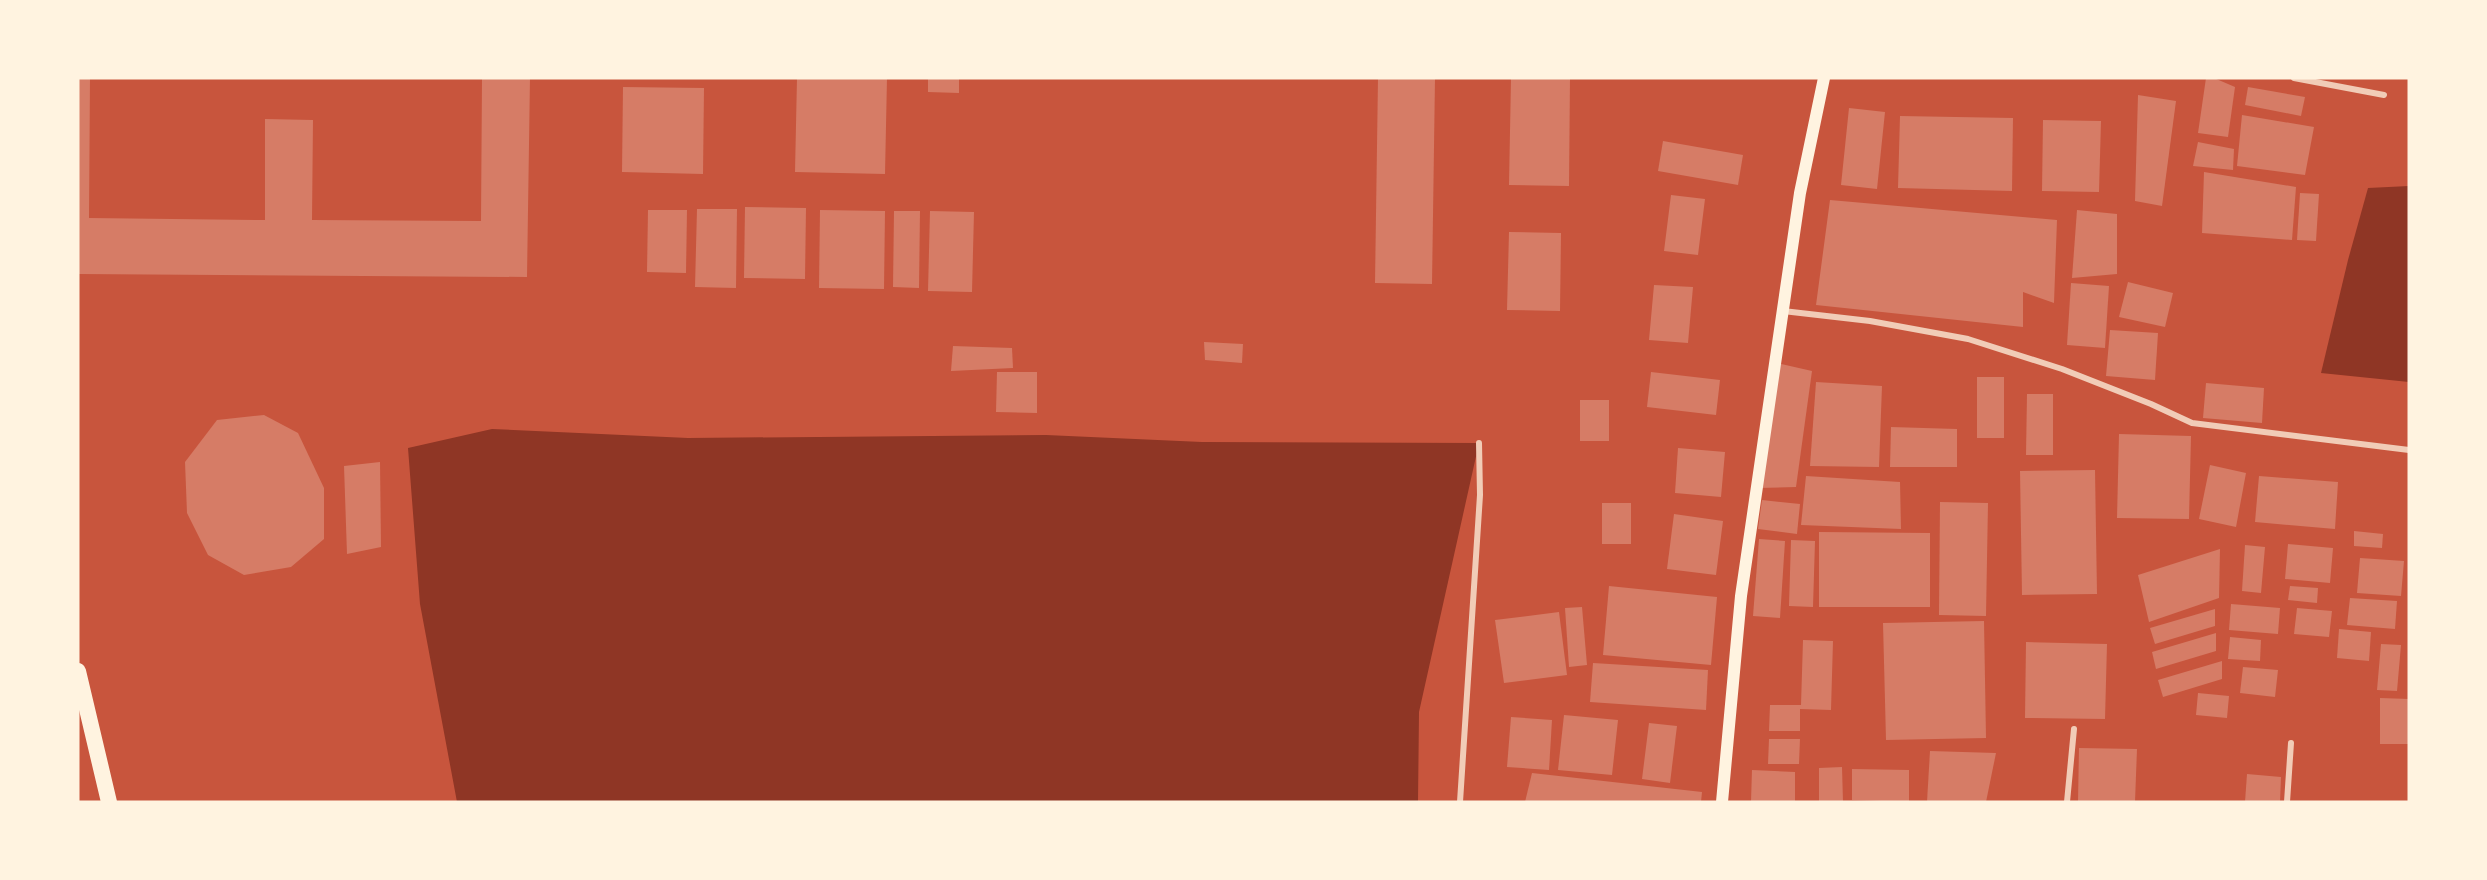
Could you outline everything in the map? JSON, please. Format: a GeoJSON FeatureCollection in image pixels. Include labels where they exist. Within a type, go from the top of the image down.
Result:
{"type":"FeatureCollection","features":[{"type":"Feature","properties":{"kind":"highway"},"geometry":{"type":"LineString","coordinates":[[78,671],[109,802]]}},
{"type":"Feature","properties":{"kind":"main road"},"geometry":{"type":"LineString","coordinates":[[1722,802],[1741,596],[1800,193],[1824,78]]}},
{"type":"Feature","properties":{"kind":"street"},"geometry":{"type":"LineString","coordinates":[[2294,78],[2384,95]]}},
{"type":"Feature","properties":{"kind":"street"},"geometry":{"type":"LineString","coordinates":[[1783,311],[1870,321],[1968,339],[2062,369],[2151,404],[2192,423],[2409,450]]}},
{"type":"Feature","properties":{"kind":"street"},"geometry":{"type":"LineString","coordinates":[[1460,802],[1480,495],[1479,443]]}},
{"type":"Feature","properties":{"kind":"street"},"geometry":{"type":"LineString","coordinates":[[2067,802],[2074,729]]}},
{"type":"Feature","properties":{"kind":"street"},"geometry":{"type":"LineString","coordinates":[[2287,802],[2291,743]]}},
{"type":"Feature","properties":{"kind":"shaded area"},"geometry":{"type":"Polygon","coordinates":[[[2409,186],[2409,382],[2321,373],[2368,188],[2409,186]]]}},
{"type":"Feature","properties":{"kind":"shaded area"},"geometry":{"type":"Polygon","coordinates":[[[492,429],[688,438],[1046,435],[1202,442],[1479,443],[1419,712],[1418,802],[457,802],[420,604],[408,448],[492,429]]]}},
{"type":"Feature","properties":{"kind":"building"},"geometry":{"type":"Polygon","coordinates":[[[78,78],[90,78],[89,218],[265,220],[265,119],[313,120],[312,220],[481,221],[482,78],[530,78],[527,277],[78,274],[78,78]]]}},
{"type":"Feature","properties":{"kind":"building"},"geometry":{"type":"Polygon","coordinates":[[[797,78],[887,78],[885,174],[795,172],[797,78]]]}},
{"type":"Feature","properties":{"kind":"building"},"geometry":{"type":"Polygon","coordinates":[[[928,78],[959,78],[959,93],[928,92],[928,78]]]}},
{"type":"Feature","properties":{"kind":"building"},"geometry":{"type":"Polygon","coordinates":[[[1378,78],[1435,78],[1432,284],[1375,283],[1378,78]]]}},
{"type":"Feature","properties":{"kind":"building"},"geometry":{"type":"Polygon","coordinates":[[[1511,78],[1570,78],[1569,186],[1509,185],[1511,78]]]}},
{"type":"Feature","properties":{"kind":"building"},"geometry":{"type":"Polygon","coordinates":[[[2206,78],[2214,78],[2235,87],[2228,137],[2198,133],[2206,78]]]}},
{"type":"Feature","properties":{"kind":"building"},"geometry":{"type":"Polygon","coordinates":[[[623,87],[704,88],[703,174],[622,172],[623,87]]]}},
{"type":"Feature","properties":{"kind":"building"},"geometry":{"type":"Polygon","coordinates":[[[2248,87],[2305,97],[2301,116],[2245,105],[2248,87]]]}},
{"type":"Feature","properties":{"kind":"building"},"geometry":{"type":"Polygon","coordinates":[[[2138,95],[2176,101],[2162,206],[2135,201],[2138,95]]]}},
{"type":"Feature","properties":{"kind":"building"},"geometry":{"type":"Polygon","coordinates":[[[1849,108],[1885,112],[1877,189],[1841,185],[1849,108]]]}},
{"type":"Feature","properties":{"kind":"building"},"geometry":{"type":"Polygon","coordinates":[[[2242,115],[2314,127],[2305,175],[2237,166],[2242,115]]]}},
{"type":"Feature","properties":{"kind":"building"},"geometry":{"type":"Polygon","coordinates":[[[1900,116],[2013,118],[2012,191],[1898,188],[1900,116]]]}},
{"type":"Feature","properties":{"kind":"building"},"geometry":{"type":"Polygon","coordinates":[[[2043,120],[2101,121],[2099,192],[2042,191],[2043,120]]]}},
{"type":"Feature","properties":{"kind":"building"},"geometry":{"type":"Polygon","coordinates":[[[1663,141],[1743,155],[1738,185],[1658,171],[1663,141]]]}},
{"type":"Feature","properties":{"kind":"building"},"geometry":{"type":"Polygon","coordinates":[[[2198,142],[2234,149],[2233,170],[2193,166],[2198,142]]]}},
{"type":"Feature","properties":{"kind":"building"},"geometry":{"type":"Polygon","coordinates":[[[2204,172],[2296,187],[2292,240],[2202,233],[2204,172]]]}},
{"type":"Feature","properties":{"kind":"building"},"geometry":{"type":"Polygon","coordinates":[[[2300,193],[2319,194],[2316,241],[2297,240],[2300,193]]]}},
{"type":"Feature","properties":{"kind":"building"},"geometry":{"type":"Polygon","coordinates":[[[1671,195],[1705,199],[1698,255],[1664,251],[1671,195]]]}},
{"type":"Feature","properties":{"kind":"building"},"geometry":{"type":"Polygon","coordinates":[[[1830,200],[2057,220],[2054,303],[2023,292],[2023,327],[1816,305],[1830,200]]]}},
{"type":"Feature","properties":{"kind":"building"},"geometry":{"type":"Polygon","coordinates":[[[745,207],[806,208],[805,279],[744,278],[745,207]]]}},
{"type":"Feature","properties":{"kind":"building"},"geometry":{"type":"Polygon","coordinates":[[[697,209],[737,209],[736,288],[695,287],[697,209]]]}},
{"type":"Feature","properties":{"kind":"building"},"geometry":{"type":"Polygon","coordinates":[[[648,210],[687,210],[686,273],[647,272],[648,210]]]}},
{"type":"Feature","properties":{"kind":"building"},"geometry":{"type":"Polygon","coordinates":[[[820,210],[885,211],[884,289],[819,288],[820,210]]]}},
{"type":"Feature","properties":{"kind":"building"},"geometry":{"type":"Polygon","coordinates":[[[2077,210],[2117,214],[2117,274],[2072,278],[2077,210]]]}},
{"type":"Feature","properties":{"kind":"building"},"geometry":{"type":"Polygon","coordinates":[[[894,211],[920,211],[919,288],[893,287],[894,211]]]}},
{"type":"Feature","properties":{"kind":"building"},"geometry":{"type":"Polygon","coordinates":[[[930,211],[974,212],[972,292],[928,291],[930,211]]]}},
{"type":"Feature","properties":{"kind":"building"},"geometry":{"type":"Polygon","coordinates":[[[1509,232],[1561,233],[1560,311],[1507,310],[1509,232]]]}},
{"type":"Feature","properties":{"kind":"building"},"geometry":{"type":"Polygon","coordinates":[[[2128,282],[2173,293],[2165,327],[2119,317],[2128,282]]]}},
{"type":"Feature","properties":{"kind":"building"},"geometry":{"type":"Polygon","coordinates":[[[2071,283],[2109,286],[2105,348],[2067,345],[2071,283]]]}},
{"type":"Feature","properties":{"kind":"building"},"geometry":{"type":"Polygon","coordinates":[[[1654,285],[1693,287],[1688,343],[1649,340],[1654,285]]]}},
{"type":"Feature","properties":{"kind":"building"},"geometry":{"type":"Polygon","coordinates":[[[2110,330],[2158,333],[2155,380],[2106,376],[2110,330]]]}},
{"type":"Feature","properties":{"kind":"building"},"geometry":{"type":"Polygon","coordinates":[[[1204,342],[1243,344],[1242,363],[1205,360],[1204,342]]]}},
{"type":"Feature","properties":{"kind":"building"},"geometry":{"type":"Polygon","coordinates":[[[953,346],[1012,348],[1013,368],[951,371],[953,346]]]}},
{"type":"Feature","properties":{"kind":"building"},"geometry":{"type":"Polygon","coordinates":[[[1777,363],[1812,371],[1796,487],[1758,488],[1777,363]]]}},
{"type":"Feature","properties":{"kind":"building"},"geometry":{"type":"Polygon","coordinates":[[[997,372],[1037,372],[1037,413],[996,412],[997,372]]]}},
{"type":"Feature","properties":{"kind":"building"},"geometry":{"type":"Polygon","coordinates":[[[1651,372],[1720,380],[1716,415],[1647,407],[1651,372]]]}},
{"type":"Feature","properties":{"kind":"building"},"geometry":{"type":"Polygon","coordinates":[[[1977,377],[2004,377],[2004,438],[1977,438],[1977,377]]]}},
{"type":"Feature","properties":{"kind":"building"},"geometry":{"type":"Polygon","coordinates":[[[1816,382],[1882,386],[1879,467],[1810,466],[1816,382]]]}},
{"type":"Feature","properties":{"kind":"building"},"geometry":{"type":"Polygon","coordinates":[[[2206,383],[2264,388],[2262,423],[2203,418],[2206,383]]]}},
{"type":"Feature","properties":{"kind":"building"},"geometry":{"type":"Polygon","coordinates":[[[2027,394],[2053,394],[2053,455],[2026,455],[2027,394]]]}},
{"type":"Feature","properties":{"kind":"building"},"geometry":{"type":"Polygon","coordinates":[[[1580,400],[1609,400],[1609,441],[1580,441],[1580,400]]]}},
{"type":"Feature","properties":{"kind":"building"},"geometry":{"type":"Polygon","coordinates":[[[264,415],[298,433],[324,488],[324,539],[291,567],[244,575],[208,555],[187,513],[185,462],[217,420],[264,415]]]}},
{"type":"Feature","properties":{"kind":"building"},"geometry":{"type":"Polygon","coordinates":[[[1891,427],[1957,429],[1957,467],[1890,467],[1891,427]]]}},
{"type":"Feature","properties":{"kind":"building"},"geometry":{"type":"Polygon","coordinates":[[[2119,434],[2191,436],[2189,519],[2117,518],[2119,434]]]}},
{"type":"Feature","properties":{"kind":"building"},"geometry":{"type":"Polygon","coordinates":[[[1678,448],[1725,452],[1721,497],[1675,493],[1678,448]]]}},
{"type":"Feature","properties":{"kind":"building"},"geometry":{"type":"Polygon","coordinates":[[[380,462],[381,547],[347,554],[344,466],[380,462]]]}},
{"type":"Feature","properties":{"kind":"building"},"geometry":{"type":"Polygon","coordinates":[[[2210,465],[2246,473],[2236,527],[2199,519],[2210,465]]]}},
{"type":"Feature","properties":{"kind":"building"},"geometry":{"type":"Polygon","coordinates":[[[2095,470],[2097,594],[2022,595],[2020,471],[2095,470]]]}},
{"type":"Feature","properties":{"kind":"building"},"geometry":{"type":"Polygon","coordinates":[[[1806,476],[1900,482],[1901,529],[1801,525],[1806,476]]]}},
{"type":"Feature","properties":{"kind":"building"},"geometry":{"type":"Polygon","coordinates":[[[2259,476],[2338,482],[2335,529],[2255,522],[2259,476]]]}},
{"type":"Feature","properties":{"kind":"building"},"geometry":{"type":"Polygon","coordinates":[[[1762,500],[1800,504],[1797,534],[1758,529],[1762,500]]]}},
{"type":"Feature","properties":{"kind":"building"},"geometry":{"type":"Polygon","coordinates":[[[1940,502],[1988,503],[1986,616],[1939,615],[1940,502]]]}},
{"type":"Feature","properties":{"kind":"building"},"geometry":{"type":"Polygon","coordinates":[[[1602,503],[1631,503],[1631,544],[1602,544],[1602,503]]]}},
{"type":"Feature","properties":{"kind":"building"},"geometry":{"type":"Polygon","coordinates":[[[1674,514],[1723,521],[1716,575],[1667,569],[1674,514]]]}},
{"type":"Feature","properties":{"kind":"building"},"geometry":{"type":"Polygon","coordinates":[[[2354,531],[2383,534],[2382,548],[2354,546],[2354,531]]]}},
{"type":"Feature","properties":{"kind":"building"},"geometry":{"type":"Polygon","coordinates":[[[1819,532],[1930,533],[1930,607],[1819,607],[1819,532]]]}},
{"type":"Feature","properties":{"kind":"building"},"geometry":{"type":"Polygon","coordinates":[[[1759,539],[1785,541],[1780,618],[1753,616],[1759,539]]]}},
{"type":"Feature","properties":{"kind":"building"},"geometry":{"type":"Polygon","coordinates":[[[1791,540],[1815,541],[1813,607],[1789,606],[1791,540]]]}},
{"type":"Feature","properties":{"kind":"building"},"geometry":{"type":"Polygon","coordinates":[[[2288,544],[2333,548],[2330,583],[2285,579],[2288,544]]]}},
{"type":"Feature","properties":{"kind":"building"},"geometry":{"type":"Polygon","coordinates":[[[2245,545],[2265,547],[2261,593],[2242,591],[2245,545]]]}},
{"type":"Feature","properties":{"kind":"building"},"geometry":{"type":"Polygon","coordinates":[[[2220,549],[2219,598],[2149,622],[2138,575],[2220,549]]]}},
{"type":"Feature","properties":{"kind":"building"},"geometry":{"type":"Polygon","coordinates":[[[2360,558],[2404,561],[2401,596],[2357,593],[2360,558]]]}},
{"type":"Feature","properties":{"kind":"building"},"geometry":{"type":"Polygon","coordinates":[[[1609,586],[1717,597],[1711,665],[1603,655],[1609,586]]]}},
{"type":"Feature","properties":{"kind":"building"},"geometry":{"type":"Polygon","coordinates":[[[2290,586],[2318,588],[2317,603],[2288,600],[2290,586]]]}},
{"type":"Feature","properties":{"kind":"building"},"geometry":{"type":"Polygon","coordinates":[[[2350,598],[2397,601],[2395,629],[2347,625],[2350,598]]]}},
{"type":"Feature","properties":{"kind":"building"},"geometry":{"type":"Polygon","coordinates":[[[2231,604],[2280,608],[2278,634],[2229,630],[2231,604]]]}},
{"type":"Feature","properties":{"kind":"building"},"geometry":{"type":"Polygon","coordinates":[[[1582,607],[1587,665],[1569,667],[1565,608],[1582,607]]]}},
{"type":"Feature","properties":{"kind":"building"},"geometry":{"type":"Polygon","coordinates":[[[2297,608],[2332,611],[2329,637],[2294,634],[2297,608]]]}},
{"type":"Feature","properties":{"kind":"building"},"geometry":{"type":"Polygon","coordinates":[[[2215,609],[2215,626],[2155,644],[2150,628],[2215,609]]]}},
{"type":"Feature","properties":{"kind":"building"},"geometry":{"type":"Polygon","coordinates":[[[1559,612],[1567,675],[1504,683],[1495,620],[1559,612]]]}},
{"type":"Feature","properties":{"kind":"building"},"geometry":{"type":"Polygon","coordinates":[[[1984,621],[1986,738],[1886,740],[1883,623],[1984,621]]]}},
{"type":"Feature","properties":{"kind":"building"},"geometry":{"type":"Polygon","coordinates":[[[2339,629],[2371,632],[2369,661],[2337,658],[2339,629]]]}},
{"type":"Feature","properties":{"kind":"building"},"geometry":{"type":"Polygon","coordinates":[[[2216,633],[2216,651],[2156,669],[2152,652],[2216,633]]]}},
{"type":"Feature","properties":{"kind":"building"},"geometry":{"type":"Polygon","coordinates":[[[2230,637],[2261,640],[2260,661],[2228,659],[2230,637]]]}},
{"type":"Feature","properties":{"kind":"building"},"geometry":{"type":"Polygon","coordinates":[[[1803,640],[1833,641],[1831,710],[1800,709],[1800,731],[1769,731],[1770,705],[1801,705],[1803,640]]]}},
{"type":"Feature","properties":{"kind":"building"},"geometry":{"type":"Polygon","coordinates":[[[2026,642],[2107,644],[2105,719],[2025,718],[2026,642]]]}},
{"type":"Feature","properties":{"kind":"building"},"geometry":{"type":"Polygon","coordinates":[[[2381,644],[2401,645],[2397,691],[2377,690],[2381,644]]]}},
{"type":"Feature","properties":{"kind":"building"},"geometry":{"type":"Polygon","coordinates":[[[2222,661],[2222,679],[2163,697],[2158,680],[2222,661]]]}},
{"type":"Feature","properties":{"kind":"building"},"geometry":{"type":"Polygon","coordinates":[[[1593,663],[1708,670],[1706,710],[1590,702],[1593,663]]]}},
{"type":"Feature","properties":{"kind":"building"},"geometry":{"type":"Polygon","coordinates":[[[2243,667],[2278,670],[2275,697],[2240,693],[2243,667]]]}},
{"type":"Feature","properties":{"kind":"building"},"geometry":{"type":"Polygon","coordinates":[[[2198,693],[2229,696],[2227,718],[2196,715],[2198,693]]]}},
{"type":"Feature","properties":{"kind":"building"},"geometry":{"type":"Polygon","coordinates":[[[2380,698],[2409,699],[2409,744],[2380,744],[2380,698]]]}},
{"type":"Feature","properties":{"kind":"building"},"geometry":{"type":"Polygon","coordinates":[[[1564,715],[1618,720],[1612,775],[1558,770],[1564,715]]]}},
{"type":"Feature","properties":{"kind":"building"},"geometry":{"type":"Polygon","coordinates":[[[1511,717],[1552,720],[1549,770],[1507,767],[1511,717]]]}},
{"type":"Feature","properties":{"kind":"building"},"geometry":{"type":"Polygon","coordinates":[[[1649,723],[1677,726],[1670,783],[1642,779],[1649,723]]]}},
{"type":"Feature","properties":{"kind":"building"},"geometry":{"type":"Polygon","coordinates":[[[1769,739],[1800,739],[1799,764],[1768,764],[1769,739]]]}},
{"type":"Feature","properties":{"kind":"building"},"geometry":{"type":"Polygon","coordinates":[[[2079,748],[2137,749],[2135,802],[2078,802],[2079,748]]]}},
{"type":"Feature","properties":{"kind":"building"},"geometry":{"type":"Polygon","coordinates":[[[1930,751],[1996,753],[1986,802],[1927,802],[1930,751]]]}},
{"type":"Feature","properties":{"kind":"building"},"geometry":{"type":"Polygon","coordinates":[[[1842,767],[1843,802],[1819,802],[1819,768],[1842,767]]]}},
{"type":"Feature","properties":{"kind":"building"},"geometry":{"type":"Polygon","coordinates":[[[1852,769],[1909,770],[1909,802],[1852,800],[1852,769]]]}},
{"type":"Feature","properties":{"kind":"building"},"geometry":{"type":"Polygon","coordinates":[[[1752,770],[1795,772],[1795,801],[1751,801],[1752,770]]]}},
{"type":"Feature","properties":{"kind":"building"},"geometry":{"type":"Polygon","coordinates":[[[1532,773],[1702,792],[1701,802],[1525,802],[1532,773]]]}},
{"type":"Feature","properties":{"kind":"building"},"geometry":{"type":"Polygon","coordinates":[[[2247,774],[2281,777],[2280,802],[2245,802],[2247,774]]]}}]}
